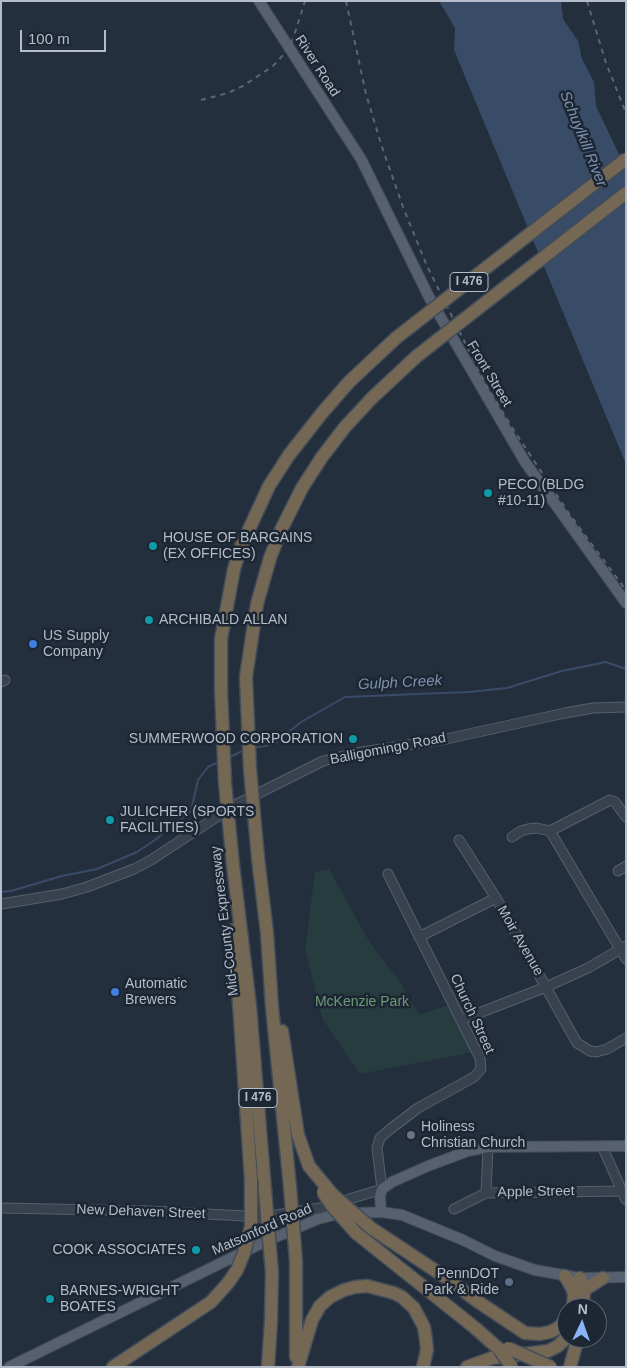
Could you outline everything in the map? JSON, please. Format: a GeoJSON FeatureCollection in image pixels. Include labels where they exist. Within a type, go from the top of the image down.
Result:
{"type":"FeatureCollection","features":[{"type":"Feature","properties":{"kind":"highway","name":"Mid-County Expressway"},"geometry":{"type":"LineString","coordinates":[[268,1367],[272,1273],[250,1006],[225,783],[221,690],[221,639],[234,569],[240,550],[269,486],[289,455],[349,382],[396,338],[626,159]]}},
{"type":"Feature","properties":{"kind":"highway","name":"I 476"},"geometry":{"type":"LineString","coordinates":[[297,1367],[296,1262],[272,1007],[267,933],[251,782],[246,677],[257,604],[270,558],[281,530],[302,488],[344,427],[417,356],[626,193]]}},
{"type":"Feature","properties":{"kind":"highway"},"geometry":{"type":"LineString","coordinates":[[113,1367],[211,1302],[237,1270],[251,1227],[251,1180],[234,951],[233,864]]}},
{"type":"Feature","properties":{"kind":"highway"},"geometry":{"type":"LineString","coordinates":[[267,933],[298,1136],[309,1166],[320,1188],[332,1206],[356,1233],[474,1327],[504,1349],[551,1367]]}},
{"type":"Feature","properties":{"kind":"highway"},"geometry":{"type":"LineString","coordinates":[[309,1166],[333,1195],[371,1228],[446,1277],[477,1301],[525,1332],[540,1334],[557,1328]]}},
{"type":"Feature","properties":{"kind":"highway"},"geometry":{"type":"LineString","coordinates":[[565,1276],[575,1298]]}},
{"type":"Feature","properties":{"kind":"highway"},"geometry":{"type":"LineString","coordinates":[[577,1298],[580,1278]]}},
{"type":"Feature","properties":{"kind":"highway"},"geometry":{"type":"LineString","coordinates":[[580,1298],[603,1278]]}},
{"type":"Feature","properties":{"kind":"highway"},"geometry":{"type":"LineString","coordinates":[[297,1367],[312,1320],[320,1306],[330,1297],[344,1290],[361,1286],[394,1292],[414,1308],[424,1327],[427,1350],[424,1367]]}},
{"type":"Feature","properties":{"kind":"highway"},"geometry":{"type":"LineString","coordinates":[[128,1367],[203,1307]]}},
{"type":"Feature","properties":{"kind":"highway"},"geometry":{"type":"LineString","coordinates":[[468,1367],[492,1358],[548,1351],[557,1346]]}},
{"type":"Feature","properties":{"kind":"highway"},"geometry":{"type":"LineString","coordinates":[[570,1367],[575,1348]]}},
{"type":"Feature","properties":{"kind":"highway"},"geometry":{"type":"LineString","coordinates":[[504,1349],[512,1367]]}},
{"type":"Feature","properties":{"kind":"main road","name":"River Road"},"geometry":{"type":"LineString","coordinates":[[259,1],[353,145]]}},
{"type":"Feature","properties":{"kind":"main road","name":"Front Street"},"geometry":{"type":"LineString","coordinates":[[353,145],[377,188],[430,299],[525,462],[626,603]]}},
{"type":"Feature","properties":{"kind":"main road"},"geometry":{"type":"LineString","coordinates":[[382,1189],[392,1182],[428,1166],[468,1151],[488,1147],[626,1146]]}},
{"type":"Feature","properties":{"kind":"main road","name":"Church Street"},"geometry":{"type":"LineString","coordinates":[[381,1212],[382,1189]]}},
{"type":"Feature","properties":{"kind":"main road","name":"Matsonford Road"},"geometry":{"type":"LineString","coordinates":[[9,1367],[292,1230],[318,1219],[339,1214],[381,1212],[402,1215],[463,1240],[495,1256],[530,1269],[580,1278],[626,1277]]}},
{"type":"Feature","properties":{"kind":"street","name":"Balligomingo Road"},"geometry":{"type":"LineString","coordinates":[[1,904],[62,894],[87,887],[134,869],[235,805],[323,761],[362,752],[446,739],[564,713],[594,708],[626,707]]}},
{"type":"Feature","properties":{"kind":"street"},"geometry":{"type":"LineString","coordinates":[[512,837],[520,831],[528,829],[537,828],[550,831],[610,800],[615,802],[626,817]]}},
{"type":"Feature","properties":{"kind":"street"},"geometry":{"type":"LineString","coordinates":[[550,831],[623,948],[626,959]]}},
{"type":"Feature","properties":{"kind":"street","name":"Moir Avenue"},"geometry":{"type":"LineString","coordinates":[[459,840],[496,898],[577,1043],[590,1051],[596,1052],[607,1049],[626,1038]]}},
{"type":"Feature","properties":{"kind":"street","name":"Church Street"},"geometry":{"type":"LineString","coordinates":[[382,1189],[377,1148],[380,1138],[418,1108],[474,1077],[481,1069],[480,1058],[388,874]]}},
{"type":"Feature","properties":{"kind":"street"},"geometry":{"type":"LineString","coordinates":[[419,937],[496,898]]}},
{"type":"Feature","properties":{"kind":"street"},"geometry":{"type":"LineString","coordinates":[[461,1020],[546,987],[588,968],[623,948]]}},
{"type":"Feature","properties":{"kind":"street"},"geometry":{"type":"LineString","coordinates":[[602,1146],[624,1196]]}},
{"type":"Feature","properties":{"kind":"street"},"geometry":{"type":"LineString","coordinates":[[486,1193],[488,1147]]}},
{"type":"Feature","properties":{"kind":"street","name":"New Dehaven Street"},"geometry":{"type":"LineString","coordinates":[[1,1208],[150,1211],[242,1217],[280,1216],[320,1208],[382,1189]]}},
{"type":"Feature","properties":{"kind":"street","name":"Apple Street"},"geometry":{"type":"LineString","coordinates":[[454,1210],[486,1193],[624,1196]]}},
{"type":"Feature","properties":{"kind":"green space","name":"McKenzie Park"},"geometry":{"type":"Polygon","coordinates":[[[329,869],[370,943],[398,979],[419,1015],[449,1005],[474,1052],[360,1074],[323,1020],[305,950],[315,872],[329,869]]]}},
{"type":"Feature","properties":{"kind":"water","name":"Schuylkill River"},"geometry":{"type":"Polygon","coordinates":[[[439,1],[561,1],[563,19],[578,41],[582,59],[594,82],[596,106],[626,169],[626,464],[454,50],[455,28],[439,1]]]}},
{"type":"Feature","properties":{"kind":"waterway","name":"Gulph Creek"},"geometry":{"type":"LineString","coordinates":[[254,748],[274,744],[301,722],[345,697],[468,692],[507,688],[562,671],[606,662],[626,669]]}},
{"type":"Feature","properties":{"kind":"waterway","name":"Gulph Creek"},"geometry":{"type":"LineString","coordinates":[[228,758],[244,750]]}},
{"type":"Feature","properties":{"kind":"waterway","name":"Gulph Creek"},"geometry":{"type":"LineString","coordinates":[[1,892],[97,869],[137,852],[191,811],[198,780],[208,767],[219,762]]}},
{"type":"Feature","properties":{"kind":"railway"},"geometry":{"type":"LineString","coordinates":[[201,100],[228,93],[243,86],[273,66],[284,54],[293,39],[305,1]]}},
{"type":"Feature","properties":{"kind":"railway"},"geometry":{"type":"LineString","coordinates":[[346,1],[366,94],[381,144],[403,207],[427,266],[486,385],[513,429],[570,515],[626,590]]}},
{"type":"Feature","properties":{"kind":"railway"},"geometry":{"type":"LineString","coordinates":[[587,1],[606,63],[626,113]]}},
{"type":"Feature","properties":{"kind":"place","name":"PECO (BLDG #10-11)"},"geometry":{"type":"Point","coordinates":[488,493]}},
{"type":"Feature","properties":{"kind":"place","name":"HOUSE OF BARGAINS (EX OFFICES)"},"geometry":{"type":"Point","coordinates":[153,546]}},
{"type":"Feature","properties":{"kind":"place","name":"ARCHIBALD ALLAN"},"geometry":{"type":"Point","coordinates":[149,620]}},
{"type":"Feature","properties":{"kind":"place","name":"US Supply Company"},"geometry":{"type":"Point","coordinates":[33,644]}},
{"type":"Feature","properties":{"kind":"place","name":"SUMMERWOOD CORPORATION"},"geometry":{"type":"Point","coordinates":[353,739]}},
{"type":"Feature","properties":{"kind":"place","name":"JULICHER (SPORTS FACILITIES)"},"geometry":{"type":"Point","coordinates":[110,820]}},
{"type":"Feature","properties":{"kind":"place","name":"Automatic Brewers"},"geometry":{"type":"Point","coordinates":[115,992]}},
{"type":"Feature","properties":{"kind":"place","name":"Holiness Christian Church"},"geometry":{"type":"Point","coordinates":[411,1135]}},
{"type":"Feature","properties":{"kind":"place","name":"COOK ASSOCIATES"},"geometry":{"type":"Point","coordinates":[196,1250]}},
{"type":"Feature","properties":{"kind":"place","name":"PennDOT Park & Ride"},"geometry":{"type":"Point","coordinates":[509,1282]}},
{"type":"Feature","properties":{"kind":"place","name":"BARNES-WRIGHT BOATES"},"geometry":{"type":"Point","coordinates":[50,1299]}}]}
